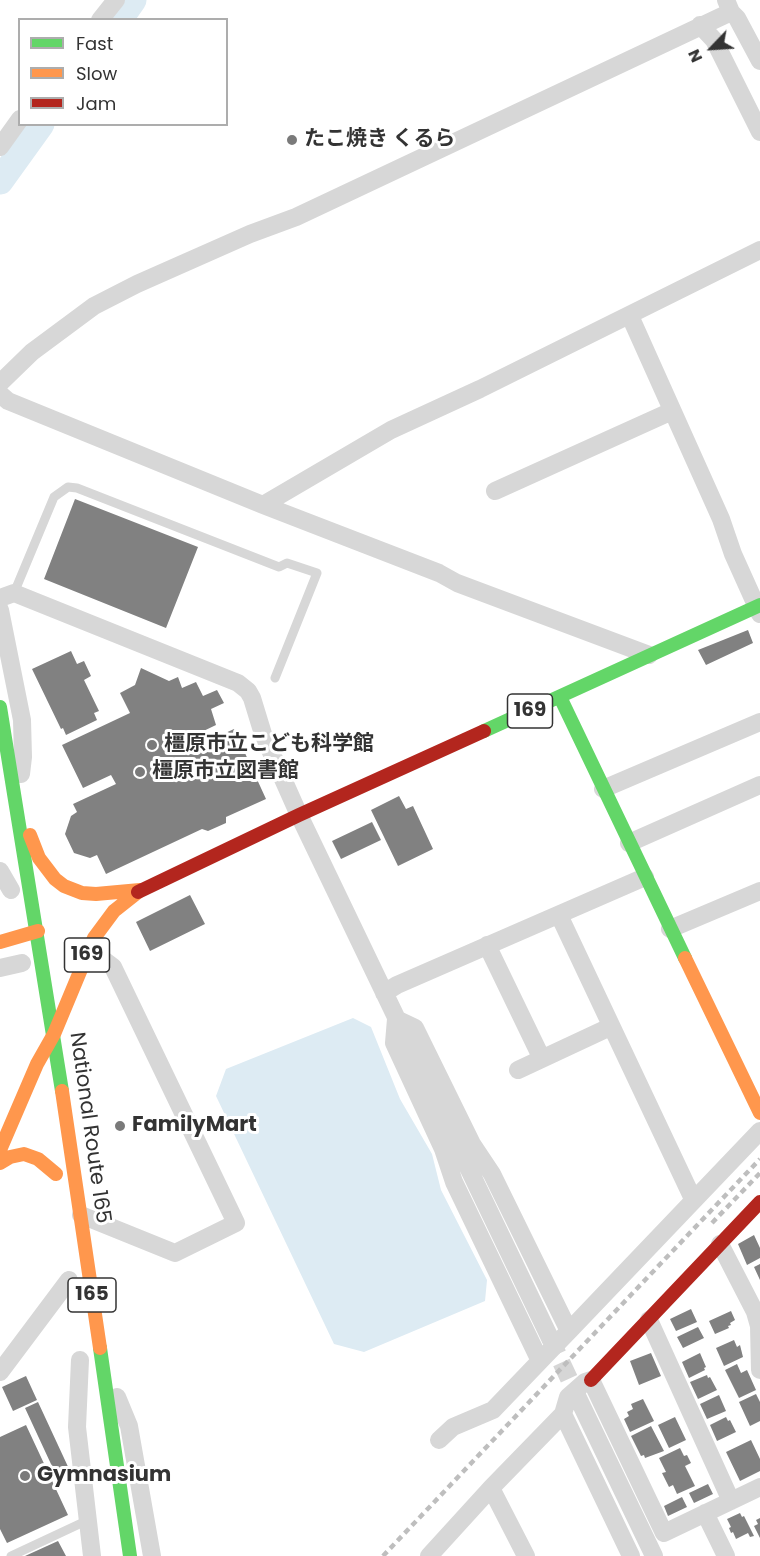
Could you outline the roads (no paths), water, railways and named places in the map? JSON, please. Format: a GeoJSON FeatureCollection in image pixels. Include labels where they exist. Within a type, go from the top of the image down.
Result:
{"type":"FeatureCollection","features":[{"type":"Feature","properties":{"kind":"main road","name":"169"},"geometry":{"type":"LineString","coordinates":[[0,1150],[37,1064],[54,1034],[94,938],[114,911],[140,891],[299,815],[649,655],[759,608]]}},
{"type":"Feature","properties":{"kind":"main road"},"geometry":{"type":"LineString","coordinates":[[560,697],[670,930],[760,1113]]}},
{"type":"Feature","properties":{"kind":"main road","name":"National Route 165"},"geometry":{"type":"LineString","coordinates":[[0,706],[54,1034],[130,1556]]}},
{"type":"Feature","properties":{"kind":"main road"},"geometry":{"type":"LineString","coordinates":[[16,800],[39,858],[55,879],[64,886],[81,893],[140,891]]}},
{"type":"Feature","properties":{"kind":"main road"},"geometry":{"type":"LineString","coordinates":[[17,931],[23,968]]}},
{"type":"Feature","properties":{"kind":"main road"},"geometry":{"type":"LineString","coordinates":[[0,942],[17,931],[38,931]]}},
{"type":"Feature","properties":{"kind":"main road","name":"National Route 165"},"geometry":{"type":"LineString","coordinates":[[34,1041],[42,1093]]}},
{"type":"Feature","properties":{"kind":"main road","name":"National Route 165"},"geometry":{"type":"LineString","coordinates":[[0,1163],[10,1157],[24,1154],[38,1159],[57,1180],[53,1153]]}},
{"type":"Feature","properties":{"kind":"main road"},"geometry":{"type":"LineString","coordinates":[[591,1380],[760,1202]]}},
{"type":"Feature","properties":{"kind":"main road","name":"165"},"geometry":{"type":"LineString","coordinates":[[69,1274],[72,1303]]}},
{"type":"Feature","properties":{"kind":"main road"},"geometry":{"type":"LineString","coordinates":[[79,1354],[94,1452]]}},
{"type":"Feature","properties":{"kind":"street"},"geometry":{"type":"LineString","coordinates":[[102,18],[116,0]]}},
{"type":"Feature","properties":{"kind":"street"},"geometry":{"type":"LineString","coordinates":[[0,383],[32,352],[105,300],[250,234],[296,217],[700,25],[728,6],[760,61]]}},
{"type":"Feature","properties":{"kind":"street"},"geometry":{"type":"LineString","coordinates":[[700,25],[714,40],[760,132]]}},
{"type":"Feature","properties":{"kind":"street"},"geometry":{"type":"LineString","coordinates":[[0,147],[18,122]]}},
{"type":"Feature","properties":{"kind":"street"},"geometry":{"type":"LineString","coordinates":[[263,505],[391,430],[480,390],[760,250]]}},
{"type":"Feature","properties":{"kind":"street"},"geometry":{"type":"LineString","coordinates":[[630,316],[721,519],[733,554],[759,608]]}},
{"type":"Feature","properties":{"kind":"street"},"geometry":{"type":"LineString","coordinates":[[0,394],[8,401],[263,505],[439,573],[457,583],[649,655]]}},
{"type":"Feature","properties":{"kind":"street"},"geometry":{"type":"LineString","coordinates":[[495,491],[672,411]]}},
{"type":"Feature","properties":{"kind":"street"},"geometry":{"type":"LineString","coordinates":[[7,596],[238,683],[252,698],[263,734],[299,815],[550,1338]]}},
{"type":"Feature","properties":{"kind":"street"},"geometry":{"type":"LineString","coordinates":[[0,610],[22,720],[24,757],[16,800]]}},
{"type":"Feature","properties":{"kind":"street"},"geometry":{"type":"LineString","coordinates":[[603,789],[760,722]]}},
{"type":"Feature","properties":{"kind":"street"},"geometry":{"type":"LineString","coordinates":[[629,843],[760,785]]}},
{"type":"Feature","properties":{"kind":"street"},"geometry":{"type":"LineString","coordinates":[[3,865],[12,896]]}},
{"type":"Feature","properties":{"kind":"street"},"geometry":{"type":"LineString","coordinates":[[384,993],[397,985],[645,877]]}},
{"type":"Feature","properties":{"kind":"street"},"geometry":{"type":"LineString","coordinates":[[670,930],[760,891]]}},
{"type":"Feature","properties":{"kind":"street"},"geometry":{"type":"LineString","coordinates":[[558,915],[693,1199]]}},
{"type":"Feature","properties":{"kind":"street"},"geometry":{"type":"LineString","coordinates":[[487,945],[542,1059]]}},
{"type":"Feature","properties":{"kind":"street"},"geometry":{"type":"LineString","coordinates":[[81,1215],[175,1254],[236,1224],[113,967],[89,949]]}},
{"type":"Feature","properties":{"kind":"street"},"geometry":{"type":"LineString","coordinates":[[0,968],[23,968]]}},
{"type":"Feature","properties":{"kind":"street"},"geometry":{"type":"LineString","coordinates":[[396,1019],[415,1028],[472,1144],[492,1174],[569,1331]]}},
{"type":"Feature","properties":{"kind":"street"},"geometry":{"type":"LineString","coordinates":[[396,1019],[394,1043],[443,1149],[454,1182],[540,1361]]}},
{"type":"Feature","properties":{"kind":"street"},"geometry":{"type":"LineString","coordinates":[[518,1070],[610,1027]]}},
{"type":"Feature","properties":{"kind":"street"},"geometry":{"type":"LineString","coordinates":[[439,1440],[453,1427],[493,1410],[760,1131]]}},
{"type":"Feature","properties":{"kind":"street"},"geometry":{"type":"LineString","coordinates":[[720,1244],[755,1312],[759,1326],[760,1370]]}},
{"type":"Feature","properties":{"kind":"street"},"geometry":{"type":"LineString","coordinates":[[0,1372],[69,1274]]}},
{"type":"Feature","properties":{"kind":"street"},"geometry":{"type":"LineString","coordinates":[[649,1320],[730,1501]]}},
{"type":"Feature","properties":{"kind":"street"},"geometry":{"type":"LineString","coordinates":[[79,1354],[77,1427],[92,1556]]}},
{"type":"Feature","properties":{"kind":"street"},"geometry":{"type":"LineString","coordinates":[[100,1357],[129,1426],[151,1548]]}},
{"type":"Feature","properties":{"kind":"street"},"geometry":{"type":"LineString","coordinates":[[429,1556],[563,1414],[568,1397],[585,1382],[591,1380],[663,1533],[760,1487]]}},
{"type":"Feature","properties":{"kind":"street"},"geometry":{"type":"LineString","coordinates":[[578,1398],[654,1556]]}},
{"type":"Feature","properties":{"kind":"street"},"geometry":{"type":"LineString","coordinates":[[563,1414],[631,1556]]}},
{"type":"Feature","properties":{"kind":"street"},"geometry":{"type":"LineString","coordinates":[[491,1488],[526,1556]]}},
{"type":"Feature","properties":{"kind":"street"},"geometry":{"type":"LineString","coordinates":[[705,1513],[726,1556]]}},
{"type":"Feature","properties":{"kind":"lane"},"geometry":{"type":"LineString","coordinates":[[7,596],[54,496],[68,487],[77,488],[279,567],[286,563],[317,573],[275,678]]}},
{"type":"Feature","properties":{"kind":"lane"},"geometry":{"type":"LineString","coordinates":[[11,1556],[88,1520]]}},
{"type":"Feature","properties":{"kind":"waterway"},"geometry":{"type":"LineString","coordinates":[[120,18],[133,0]]}},
{"type":"Feature","properties":{"kind":"waterway"},"geometry":{"type":"LineString","coordinates":[[0,181],[40,126]]}},
{"type":"Feature","properties":{"kind":"tunnel"},"geometry":{"type":"LineString","coordinates":[[550,1338],[578,1398]]}},
{"type":"Feature","properties":{"kind":"railway"},"geometry":{"type":"LineString","coordinates":[[383,1556],[760,1159]]}},
{"type":"Feature","properties":{"kind":"railway"},"geometry":{"type":"LineString","coordinates":[[712,1223],[760,1173]]}},
{"type":"Feature","properties":{"kind":"place","name":"たこ焼き くるら"},"geometry":{"type":"Point","coordinates":[292,140]}},
{"type":"Feature","properties":{"kind":"place","name":"橿原市立こども科学館"},"geometry":{"type":"Point","coordinates":[152,745]}},
{"type":"Feature","properties":{"kind":"place","name":"橿原市立図書館"},"geometry":{"type":"Point","coordinates":[140,772]}},
{"type":"Feature","properties":{"kind":"place","name":"FamilyMart"},"geometry":{"type":"Point","coordinates":[120,1126]}},
{"type":"Feature","properties":{"kind":"place","name":"Gymnasium"},"geometry":{"type":"Point","coordinates":[25,1476]}}]}
